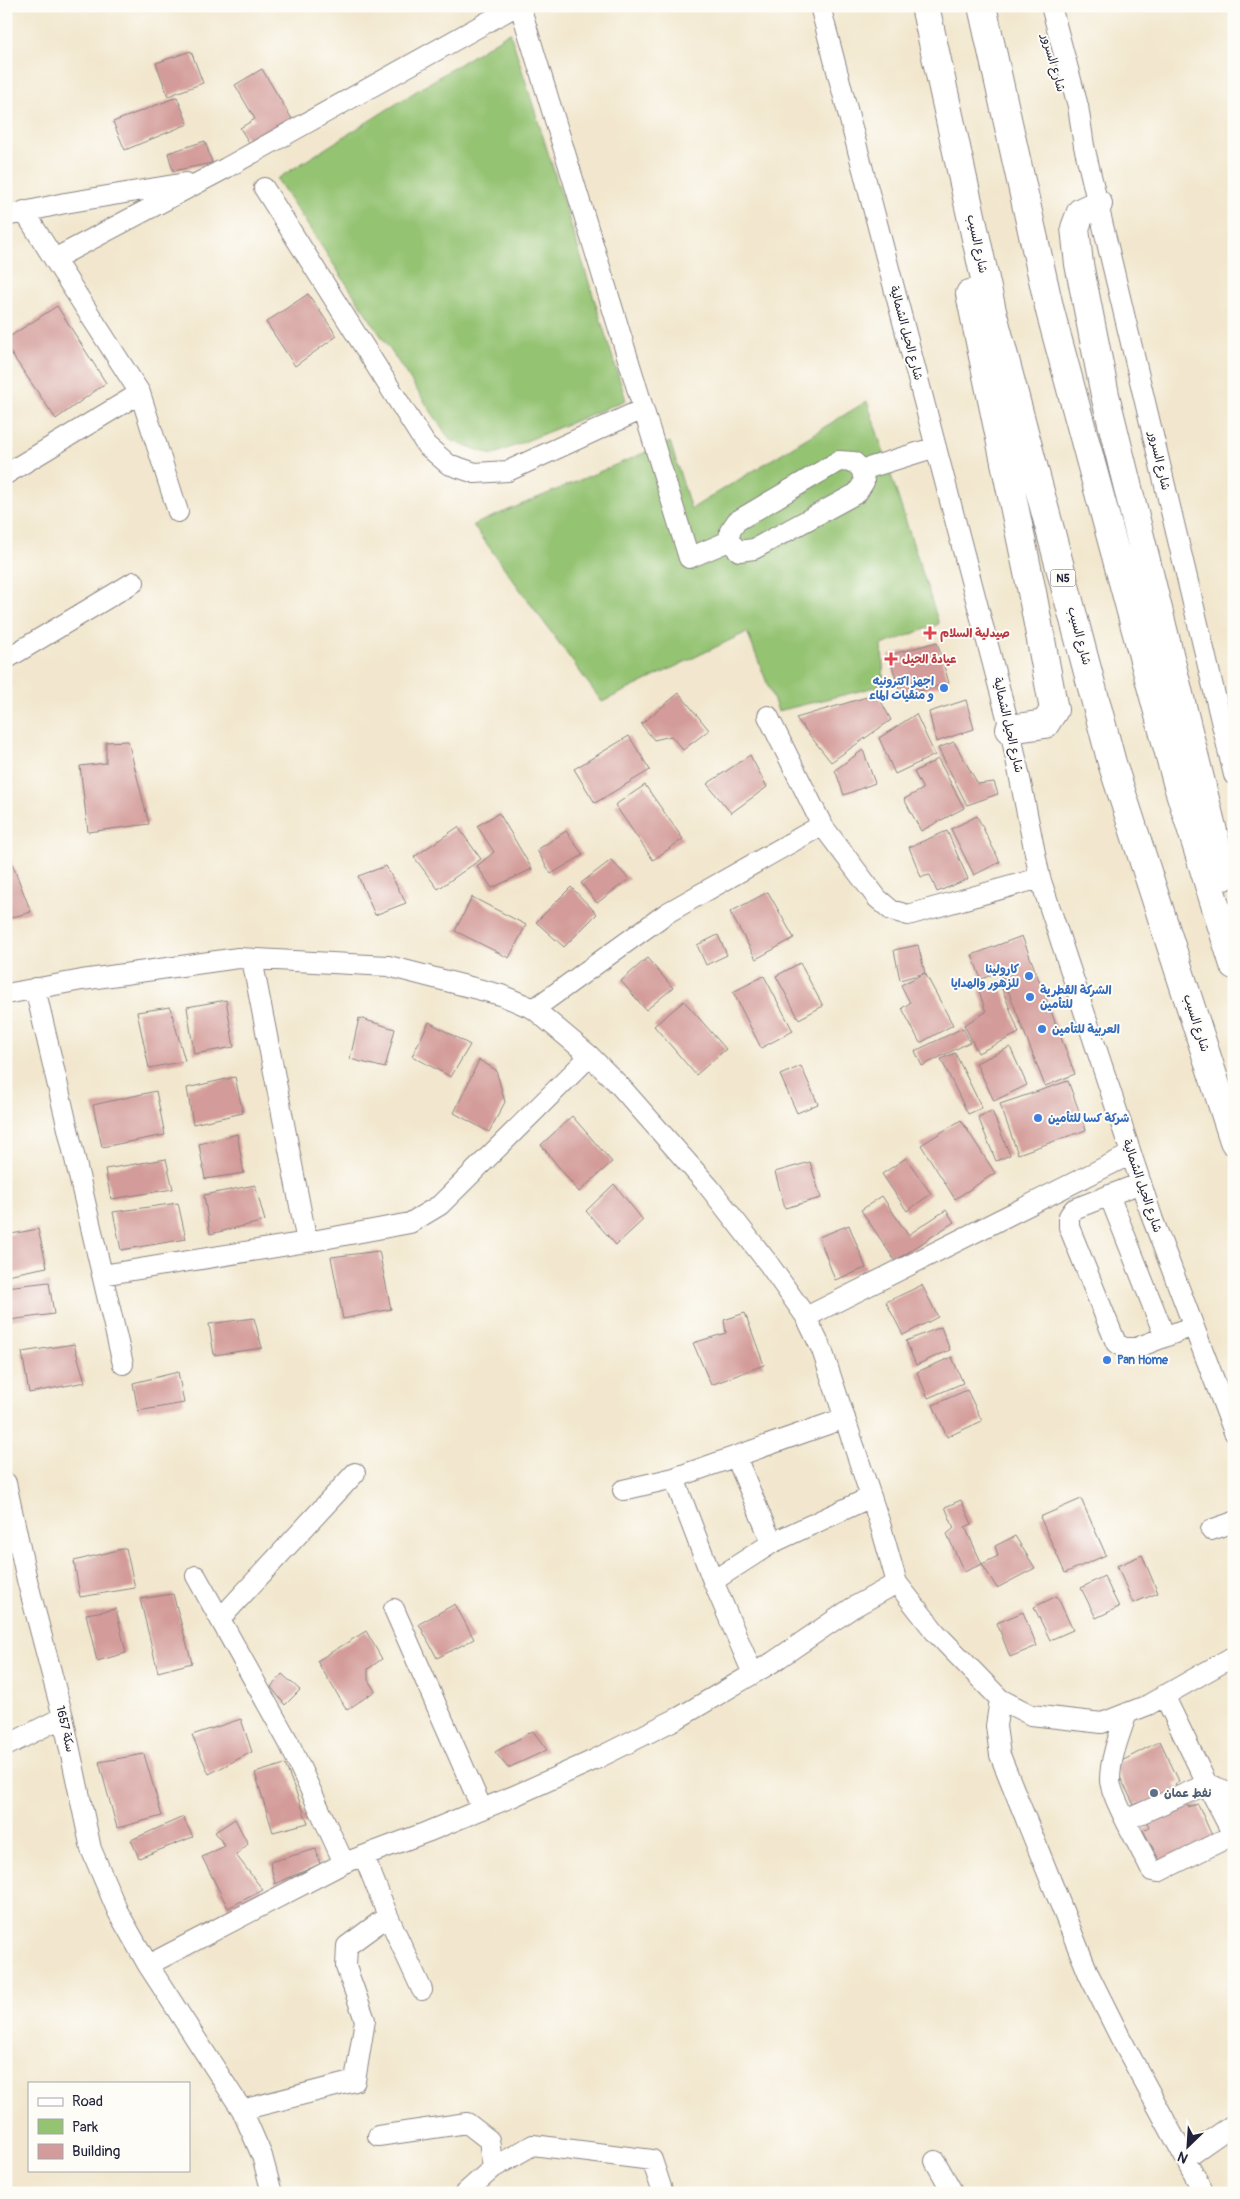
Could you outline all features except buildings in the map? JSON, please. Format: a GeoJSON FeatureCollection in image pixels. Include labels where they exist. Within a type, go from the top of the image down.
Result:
{"type":"FeatureCollection","features":[{"type":"Feature","properties":{"kind":"highway"},"geometry":{"type":"LineString","coordinates":[[910,6],[1032,592],[1054,710],[1045,724],[1010,729]]}},
{"type":"Feature","properties":{"kind":"highway","name":"شارع السيب"},"geometry":{"type":"LineString","coordinates":[[925,6],[992,310],[1112,763],[1234,1141]]}},
{"type":"Feature","properties":{"kind":"highway"},"geometry":{"type":"LineString","coordinates":[[982,6],[1050,311],[1178,786],[1234,965]]}},
{"type":"Feature","properties":{"kind":"highway"},"geometry":{"type":"LineString","coordinates":[[1098,204],[1081,212],[1075,228],[1079,264],[1105,395],[1234,916]]}},
{"type":"Feature","properties":{"kind":"street"},"geometry":{"type":"LineString","coordinates":[[54,259],[518,6],[689,558],[729,541]]}},
{"type":"Feature","properties":{"kind":"street","name":"شارع الحيل الشمالية"},"geometry":{"type":"LineString","coordinates":[[820,6],[1010,729],[1040,878],[1153,1220],[1234,1432]]}},
{"type":"Feature","properties":{"kind":"street","name":"شارع السرور"},"geometry":{"type":"LineString","coordinates":[[1037,6],[1066,105],[1084,146]]}},
{"type":"Feature","properties":{"kind":"street","name":"شارع السرور"},"geometry":{"type":"LineString","coordinates":[[1051,6],[1078,106],[1084,146],[1234,776]]}},
{"type":"Feature","properties":{"kind":"street"},"geometry":{"type":"LineString","coordinates":[[15,213],[202,180]]}},
{"type":"Feature","properties":{"kind":"street"},"geometry":{"type":"LineString","coordinates":[[264,188],[426,445],[448,464],[476,473],[508,471],[643,409]]}},
{"type":"Feature","properties":{"kind":"street"},"geometry":{"type":"LineString","coordinates":[[15,213],[54,259],[140,393],[178,512]]}},
{"type":"Feature","properties":{"kind":"street"},"geometry":{"type":"LineString","coordinates":[[6,474],[140,393]]}},
{"type":"Feature","properties":{"kind":"street"},"geometry":{"type":"LineString","coordinates":[[862,470],[936,447]]}},
{"type":"Feature","properties":{"kind":"street"},"geometry":{"type":"LineString","coordinates":[[839,461],[854,462],[862,470],[864,482],[857,493],[754,549],[739,551],[729,541],[730,531],[737,522],[839,461]]}},
{"type":"Feature","properties":{"kind":"street"},"geometry":{"type":"LineString","coordinates":[[6,660],[134,582]]}},
{"type":"Feature","properties":{"kind":"street"},"geometry":{"type":"LineString","coordinates":[[768,716],[822,825],[877,898],[891,910],[908,915],[1040,878]]}},
{"type":"Feature","properties":{"kind":"street"},"geometry":{"type":"LineString","coordinates":[[534,1009],[667,913],[822,825]]}},
{"type":"Feature","properties":{"kind":"street"},"geometry":{"type":"LineString","coordinates":[[6,994],[238,958],[388,966],[501,995],[534,1009],[590,1056],[620,1086],[709,1187],[806,1316],[822,1350],[871,1497],[897,1583],[936,1634],[1000,1699],[1031,1715],[1102,1723],[1164,1695],[1234,1656]]}},
{"type":"Feature","properties":{"kind":"street"},"geometry":{"type":"LineString","coordinates":[[252,959],[307,1242]]}},
{"type":"Feature","properties":{"kind":"street"},"geometry":{"type":"LineString","coordinates":[[35,988],[123,1364]]}},
{"type":"Feature","properties":{"kind":"street"},"geometry":{"type":"LineString","coordinates":[[102,1275],[307,1242],[410,1223],[440,1205],[590,1056]]}},
{"type":"Feature","properties":{"kind":"street"},"geometry":{"type":"LineString","coordinates":[[806,1316],[1131,1154]]}},
{"type":"Feature","properties":{"kind":"street"},"geometry":{"type":"LineString","coordinates":[[1141,1183],[1074,1209],[1069,1216],[1069,1227],[1116,1342],[1124,1348],[1136,1348],[1193,1326]]}},
{"type":"Feature","properties":{"kind":"street"},"geometry":{"type":"LineString","coordinates":[[1109,1195],[1165,1337]]}},
{"type":"Feature","properties":{"kind":"street"},"geometry":{"type":"LineString","coordinates":[[623,1490],[674,1478],[845,1418]]}},
{"type":"Feature","properties":{"kind":"street"},"geometry":{"type":"LineString","coordinates":[[736,1457],[772,1543]]}},
{"type":"Feature","properties":{"kind":"street"},"geometry":{"type":"LineString","coordinates":[[220,1619],[355,1473]]}},
{"type":"Feature","properties":{"kind":"street"},"geometry":{"type":"LineString","coordinates":[[674,1478],[713,1581],[753,1674]]}},
{"type":"Feature","properties":{"kind":"street","name":"سكة 1657"},"geometry":{"type":"LineString","coordinates":[[6,1483],[27,1580],[63,1716],[91,1850],[118,1912],[148,1965],[242,2110],[262,2156],[272,2193]]}},
{"type":"Feature","properties":{"kind":"street"},"geometry":{"type":"LineString","coordinates":[[713,1581],[772,1543],[871,1497]]}},
{"type":"Feature","properties":{"kind":"street"},"geometry":{"type":"LineString","coordinates":[[1211,1530],[1234,1522]]}},
{"type":"Feature","properties":{"kind":"street"},"geometry":{"type":"LineString","coordinates":[[196,1576],[289,1744],[344,1863]]}},
{"type":"Feature","properties":{"kind":"street"},"geometry":{"type":"LineString","coordinates":[[148,1965],[344,1863],[482,1809],[594,1760],[680,1717],[753,1674],[852,1608],[897,1583]]}},
{"type":"Feature","properties":{"kind":"street"},"geometry":{"type":"LineString","coordinates":[[394,1609],[482,1809]]}},
{"type":"Feature","properties":{"kind":"street"},"geometry":{"type":"LineString","coordinates":[[1127,1713],[1111,1767],[1109,1783],[1152,1871],[1158,1872],[1231,1836],[1231,1831],[1164,1695]]}},
{"type":"Feature","properties":{"kind":"street"},"geometry":{"type":"LineString","coordinates":[[1000,1699],[996,1726],[1000,1754],[1089,1975],[1204,2193]]}},
{"type":"Feature","properties":{"kind":"street"},"geometry":{"type":"LineString","coordinates":[[6,1746],[63,1716]]}},
{"type":"Feature","properties":{"kind":"street"},"geometry":{"type":"LineString","coordinates":[[1126,1820],[1207,1784],[1234,1794]]}},
{"type":"Feature","properties":{"kind":"street"},"geometry":{"type":"LineString","coordinates":[[364,1856],[388,1916],[422,1990]]}},
{"type":"Feature","properties":{"kind":"street"},"geometry":{"type":"LineString","coordinates":[[242,2110],[355,2081],[365,2020],[346,1967],[346,1946],[388,1916]]}},
{"type":"Feature","properties":{"kind":"street"},"geometry":{"type":"LineString","coordinates":[[378,2136],[467,2123],[489,2140],[492,2168]]}},
{"type":"Feature","properties":{"kind":"street"},"geometry":{"type":"LineString","coordinates":[[1184,2158],[1234,2124]]}},
{"type":"Feature","properties":{"kind":"street"},"geometry":{"type":"LineString","coordinates":[[465,2193],[492,2168],[533,2145],[652,2160],[663,2193]]}},
{"type":"Feature","properties":{"kind":"street"},"geometry":{"type":"LineString","coordinates":[[935,2161],[953,2193]]}},
{"type":"Feature","properties":{"kind":"green space"},"geometry":{"type":"Polygon","coordinates":[[[510,32],[626,400],[492,455],[450,440],[277,179],[510,32]]]}},
{"type":"Feature","properties":{"kind":"green space"},"geometry":{"type":"Polygon","coordinates":[[[867,401],[939,624],[882,645],[884,685],[778,711],[747,632],[602,702],[473,525],[670,442],[691,509],[867,401]]]}},
{"type":"Feature","properties":{"kind":"place","name":"صيدلية السلام"},"geometry":{"type":"Point","coordinates":[930,633]}},
{"type":"Feature","properties":{"kind":"place","name":"عيادة الحيل"},"geometry":{"type":"Point","coordinates":[891,659]}},
{"type":"Feature","properties":{"kind":"place","name":"اجهز اكترونيه و منقيات الماء"},"geometry":{"type":"Point","coordinates":[944,688]}},
{"type":"Feature","properties":{"kind":"place","name":"كارولينا للزهور والهدايا"},"geometry":{"type":"Point","coordinates":[1029,976]}},
{"type":"Feature","properties":{"kind":"place","name":"الشركة القطرية للتأمين"},"geometry":{"type":"Point","coordinates":[1030,997]}},
{"type":"Feature","properties":{"kind":"place","name":"العربية للتأمين"},"geometry":{"type":"Point","coordinates":[1042,1029]}},
{"type":"Feature","properties":{"kind":"place","name":"شركة كسا للتأمين"},"geometry":{"type":"Point","coordinates":[1038,1118]}},
{"type":"Feature","properties":{"kind":"place","name":"Pan Home"},"geometry":{"type":"Point","coordinates":[1107,1360]}},
{"type":"Feature","properties":{"kind":"place","name":"نفط عمان"},"geometry":{"type":"Point","coordinates":[1154,1793]}}]}
